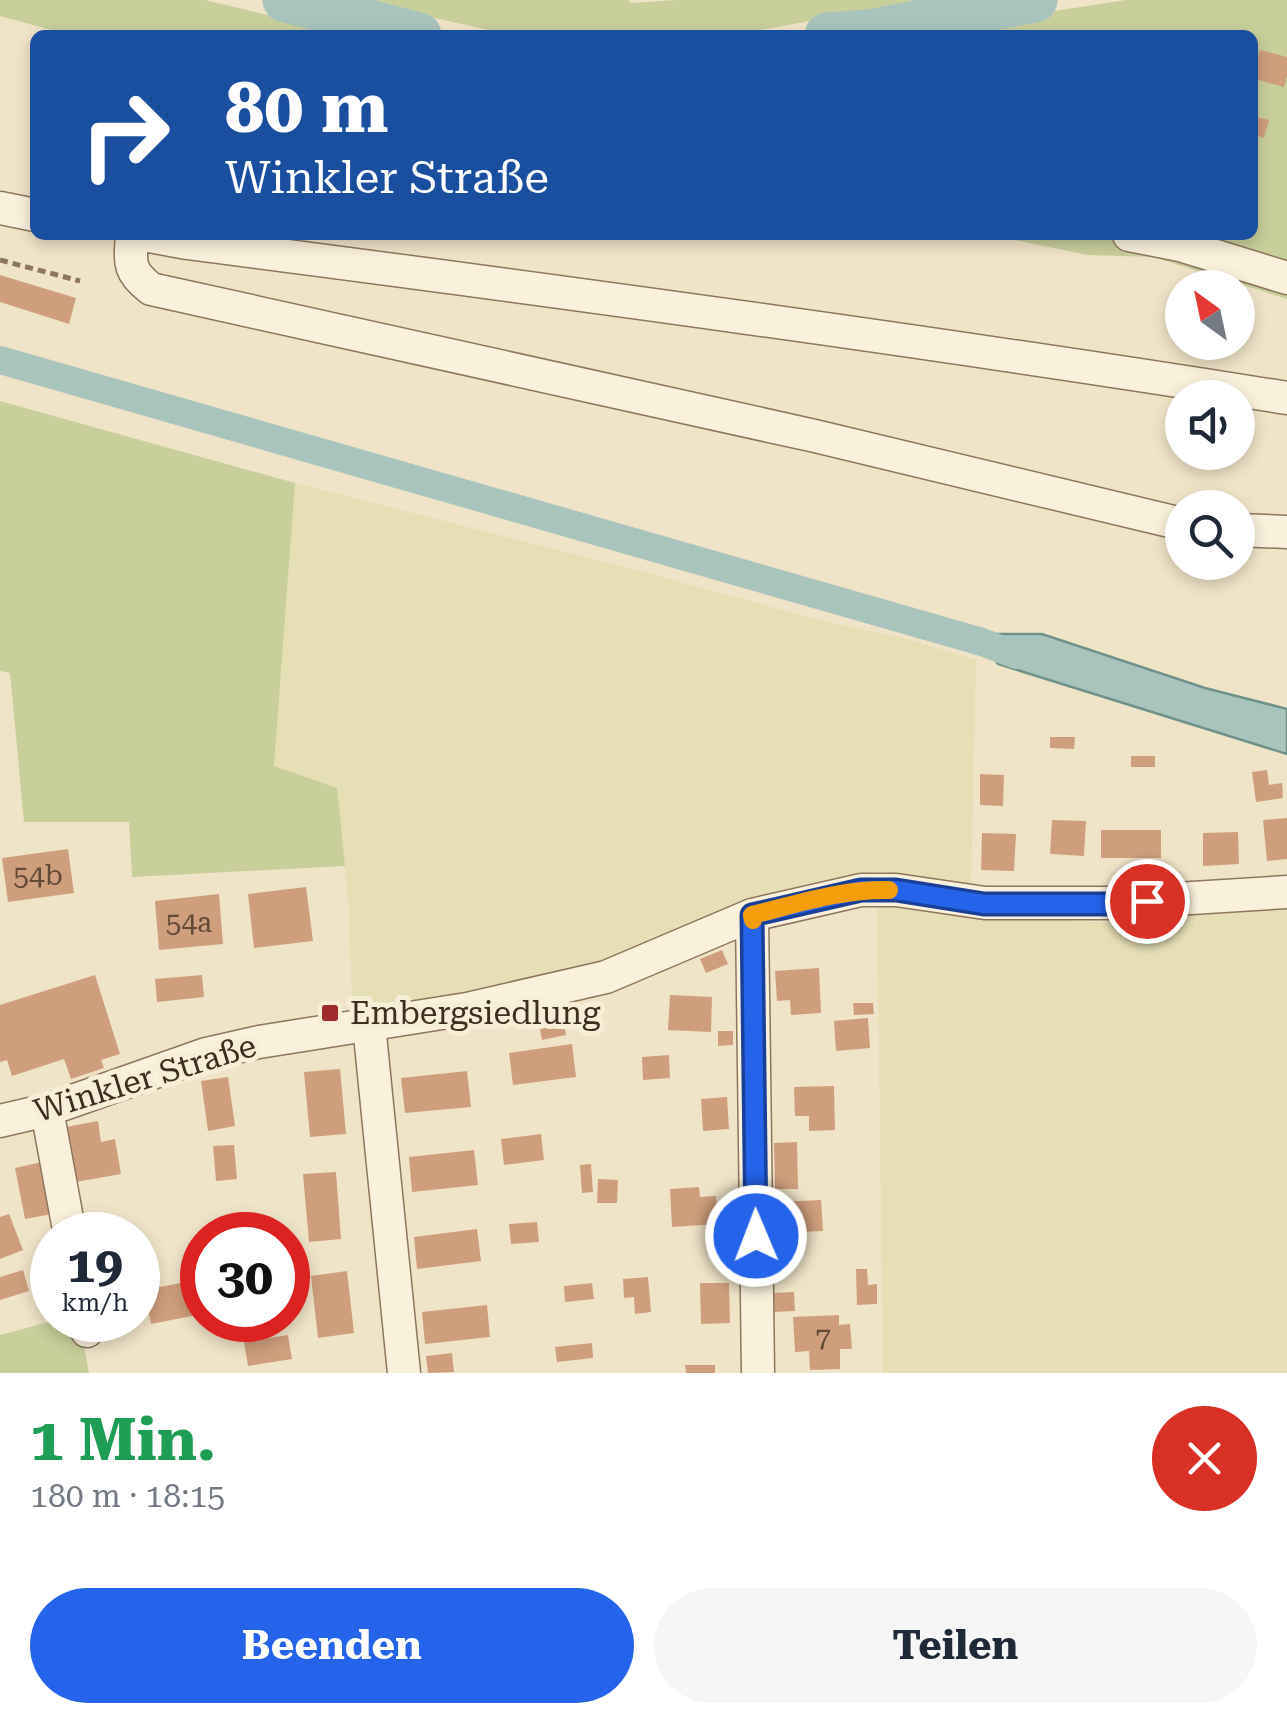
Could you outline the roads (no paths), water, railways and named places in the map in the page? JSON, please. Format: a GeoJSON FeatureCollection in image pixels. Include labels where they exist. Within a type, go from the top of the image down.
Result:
{"type":"FeatureCollection","features":[{"type":"Feature","properties":{"kind":"street"},"geometry":{"type":"LineString","coordinates":[[0,208],[30,214]]}},
{"type":"Feature","properties":{"kind":"street"},"geometry":{"type":"LineString","coordinates":[[132,240],[134,276],[151,289],[815,436],[1165,520]]}},
{"type":"Feature","properties":{"kind":"street"},"geometry":{"type":"LineString","coordinates":[[171,240],[972,348],[1287,398]]}},
{"type":"Feature","properties":{"kind":"street"},"geometry":{"type":"LineString","coordinates":[[1154,240],[1287,278]]}},
{"type":"Feature","properties":{"kind":"street"},"geometry":{"type":"LineString","coordinates":[[1255,531],[1287,532]]}},
{"type":"Feature","properties":{"kind":"street","name":"Winkler Straße"},"geometry":{"type":"LineString","coordinates":[[0,1121],[47,1110],[206,1054],[467,1008],[606,977],[752,915],[861,890],[896,890],[984,904],[1112,904],[1287,892]]}},
{"type":"Feature","properties":{"kind":"street"},"geometry":{"type":"LineString","coordinates":[[752,915],[758,1373]]}},
{"type":"Feature","properties":{"kind":"street"},"geometry":{"type":"LineString","coordinates":[[369,1025],[404,1373]]}},
{"type":"Feature","properties":{"kind":"street"},"geometry":{"type":"LineString","coordinates":[[47,1110],[66,1212]]}},
{"type":"Feature","properties":{"kind":"water"},"geometry":{"type":"Polygon","coordinates":[[[994,634],[1042,634],[1205,688],[1287,709],[1287,754],[998,664],[982,642],[994,634]]]}},
{"type":"Feature","properties":{"kind":"waterway"},"geometry":{"type":"LineString","coordinates":[[285,0],[400,30]]}},
{"type":"Feature","properties":{"kind":"waterway"},"geometry":{"type":"LineString","coordinates":[[879,30],[1035,0]]}},
{"type":"Feature","properties":{"kind":"waterway"},"geometry":{"type":"LineString","coordinates":[[0,360],[982,642],[1016,655]]}},
{"type":"Feature","properties":{"kind":"place","name":"Embergsiedlung"},"geometry":{"type":"Point","coordinates":[330,1013]}}]}
